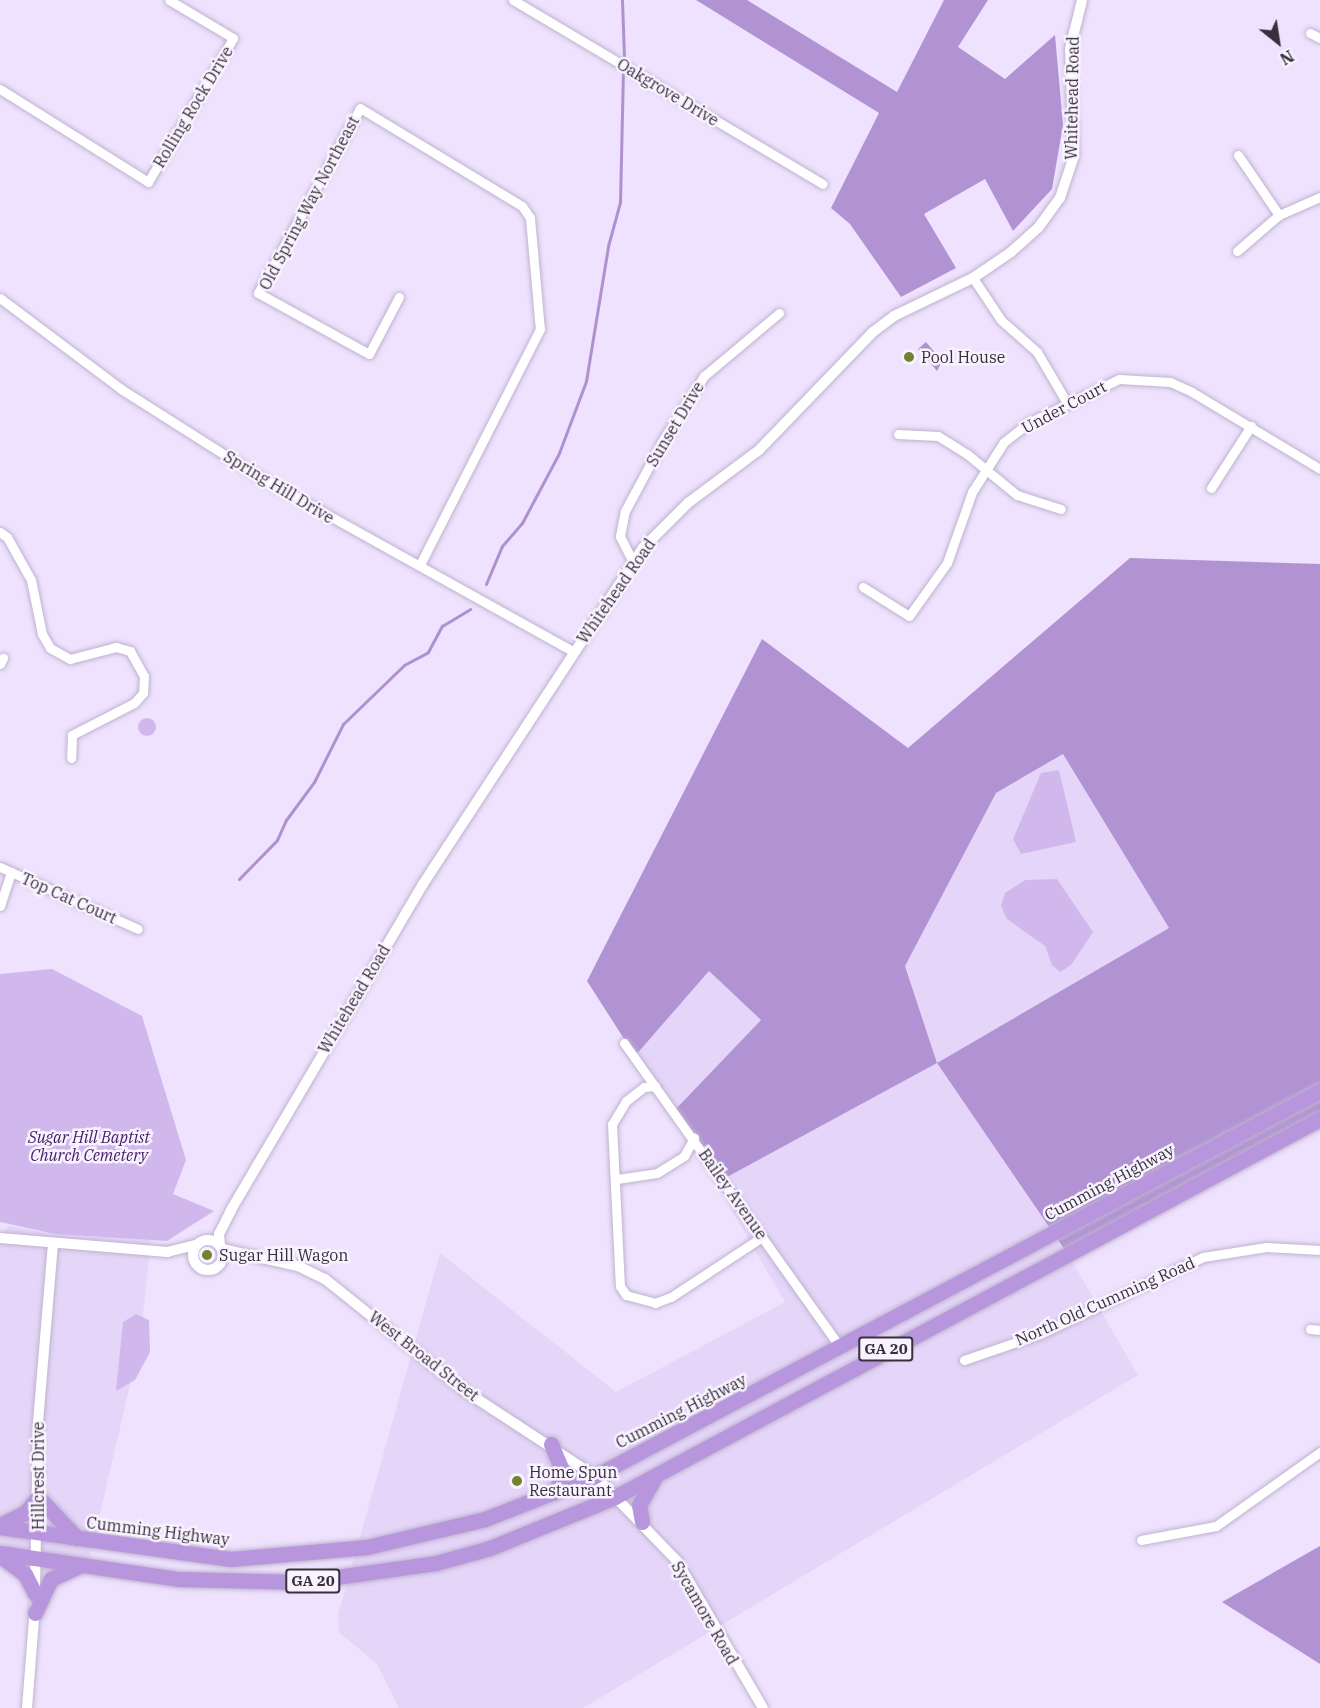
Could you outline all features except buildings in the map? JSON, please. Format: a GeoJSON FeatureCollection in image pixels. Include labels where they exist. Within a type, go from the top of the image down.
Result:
{"type":"FeatureCollection","features":[{"type":"Feature","properties":{"kind":"highway","name":"Cumming Highway"},"geometry":{"type":"LineString","coordinates":[[0,1526],[192,1556],[280,1557],[420,1537],[485,1519],[595,1476],[1320,1091]]}},
{"type":"Feature","properties":{"kind":"highway","name":"GA 20"},"geometry":{"type":"LineString","coordinates":[[0,1554],[179,1579],[233,1582],[341,1578],[436,1563],[490,1548],[615,1497],[1320,1119]]}},
{"type":"Feature","properties":{"kind":"highway"},"geometry":{"type":"LineString","coordinates":[[551,1444],[564,1474],[553,1493]]}},
{"type":"Feature","properties":{"kind":"highway"},"geometry":{"type":"LineString","coordinates":[[642,1522],[639,1505],[658,1474]]}},
{"type":"Feature","properties":{"kind":"highway"},"geometry":{"type":"LineString","coordinates":[[0,1526],[25,1513],[38,1497],[76,1538]]}},
{"type":"Feature","properties":{"kind":"highway"},"geometry":{"type":"LineString","coordinates":[[0,1554],[25,1574],[35,1594]]}},
{"type":"Feature","properties":{"kind":"highway"},"geometry":{"type":"LineString","coordinates":[[35,1613],[51,1579],[81,1565]]}},
{"type":"Feature","properties":{"kind":"street","name":"Rolling Rock Drive"},"geometry":{"type":"LineString","coordinates":[[0,89],[148,182],[233,38],[169,0]]}},
{"type":"Feature","properties":{"kind":"street","name":"Oakgrove Drive"},"geometry":{"type":"LineString","coordinates":[[513,0],[824,184]]}},
{"type":"Feature","properties":{"kind":"street","name":"Whitehead Road"},"geometry":{"type":"LineString","coordinates":[[221,1246],[219,1234],[231,1210],[423,884],[633,562],[688,503],[759,450],[873,332],[913,307],[973,278],[1038,228],[1067,182],[1074,156],[1070,49],[1082,0]]}},
{"type":"Feature","properties":{"kind":"street"},"geometry":{"type":"LineString","coordinates":[[1310,33],[1320,38]]}},
{"type":"Feature","properties":{"kind":"street","name":"Old Spring Way Northeast"},"geometry":{"type":"LineString","coordinates":[[399,297],[369,354],[258,293],[360,108],[522,206],[530,218],[540,329],[419,565]]}},
{"type":"Feature","properties":{"kind":"street"},"geometry":{"type":"LineString","coordinates":[[1238,155],[1279,214]]}},
{"type":"Feature","properties":{"kind":"street"},"geometry":{"type":"LineString","coordinates":[[1237,251],[1279,214],[1320,197]]}},
{"type":"Feature","properties":{"kind":"street"},"geometry":{"type":"LineString","coordinates":[[973,278],[1001,320],[1037,352],[1067,404]]}},
{"type":"Feature","properties":{"kind":"street","name":"Spring Hill Drive"},"geometry":{"type":"LineString","coordinates":[[0,298],[112,382],[258,476],[419,565],[442,582],[573,651]]}},
{"type":"Feature","properties":{"kind":"street","name":"Sunset Drive"},"geometry":{"type":"LineString","coordinates":[[633,562],[620,536],[625,512],[663,440],[704,376],[779,313]]}},
{"type":"Feature","properties":{"kind":"street","name":"Under Court"},"geometry":{"type":"LineString","coordinates":[[863,587],[909,616],[947,563],[972,492],[1004,442],[1028,423],[1119,379],[1143,378],[1177,386],[1251,426],[1320,469]]}},
{"type":"Feature","properties":{"kind":"street"},"geometry":{"type":"LineString","coordinates":[[1211,488],[1251,426]]}},
{"type":"Feature","properties":{"kind":"street"},"geometry":{"type":"LineString","coordinates":[[898,434],[938,436],[967,454],[984,471],[1017,495],[1061,508]]}},
{"type":"Feature","properties":{"kind":"street"},"geometry":{"type":"LineString","coordinates":[[0,532],[7,537],[31,580],[42,634],[50,648],[70,659],[116,647],[130,651],[144,676],[143,693],[134,703],[72,735],[71,758]]}},
{"type":"Feature","properties":{"kind":"street","name":"Top Cat Court"},"geometry":{"type":"LineString","coordinates":[[0,867],[138,929]]}},
{"type":"Feature","properties":{"kind":"street"},"geometry":{"type":"LineString","coordinates":[[0,906],[11,872]]}},
{"type":"Feature","properties":{"kind":"street","name":"Bailey Avenue"},"geometry":{"type":"LineString","coordinates":[[624,1043],[694,1138],[840,1347]]}},
{"type":"Feature","properties":{"kind":"street"},"geometry":{"type":"LineString","coordinates":[[655,1086],[644,1087],[616,1114],[611,1152],[617,1179],[620,1286],[626,1295],[655,1303],[671,1297],[762,1236]]}},
{"type":"Feature","properties":{"kind":"street"},"geometry":{"type":"LineString","coordinates":[[617,1179],[657,1173],[684,1156],[694,1138]]}},
{"type":"Feature","properties":{"kind":"street","name":"Whitehead Road"},"geometry":{"type":"LineString","coordinates":[[201,1242],[231,1210]]}},
{"type":"Feature","properties":{"kind":"street"},"geometry":{"type":"LineString","coordinates":[[0,1239],[167,1252],[196,1264],[204,1270],[219,1266],[221,1246],[201,1242],[167,1252]]}},
{"type":"Feature","properties":{"kind":"street"},"geometry":{"type":"LineString","coordinates":[[196,1264],[193,1255],[201,1242]]}},
{"type":"Feature","properties":{"kind":"street","name":"Hillcrest Drive"},"geometry":{"type":"LineString","coordinates":[[27,1708],[39,1533],[38,1422],[53,1244]]}},
{"type":"Feature","properties":{"kind":"street","name":"West Broad Street"},"geometry":{"type":"LineString","coordinates":[[221,1246],[252,1258],[298,1266],[325,1280],[465,1391],[551,1444],[595,1476],[615,1497]]}},
{"type":"Feature","properties":{"kind":"street","name":"North Old Cumming Road"},"geometry":{"type":"LineString","coordinates":[[964,1360],[1040,1334],[1203,1257],[1266,1247],[1320,1250]]}},
{"type":"Feature","properties":{"kind":"street","name":"West Broad Street"},"geometry":{"type":"LineString","coordinates":[[219,1266],[252,1258]]}},
{"type":"Feature","properties":{"kind":"street"},"geometry":{"type":"LineString","coordinates":[[1310,1329],[1320,1330]]}},
{"type":"Feature","properties":{"kind":"street"},"geometry":{"type":"LineString","coordinates":[[1141,1540],[1216,1526],[1320,1452]]}},
{"type":"Feature","properties":{"kind":"street","name":"Sycamore Road"},"geometry":{"type":"LineString","coordinates":[[615,1497],[642,1522],[677,1562],[763,1708]]}},
{"type":"Feature","properties":{"kind":"shaded area"},"geometry":{"type":"Polygon","coordinates":[[[696,0],[747,0],[897,92],[944,0],[988,0],[958,47],[1005,79],[1055,35],[1063,125],[1052,189],[1013,231],[985,179],[924,214],[956,268],[901,297],[850,224],[831,208],[879,113],[696,0]]]}},
{"type":"Feature","properties":{"kind":"shaded area"},"geometry":{"type":"Polygon","coordinates":[[[926,342],[942,361],[937,371],[918,349],[926,342]]]}},
{"type":"Feature","properties":{"kind":"shaded area"},"geometry":{"type":"Polygon","coordinates":[[[1130,558],[1320,564],[1320,1123],[1069,1256],[937,1063],[716,1183],[672,1113],[761,1020],[709,971],[635,1056],[587,981],[762,639],[908,748],[1130,558]],[[1063,754],[996,793],[905,966],[937,1063],[1169,928],[1063,754]]]}},
{"type":"Feature","properties":{"kind":"shaded area"},"geometry":{"type":"Polygon","coordinates":[[[1064,754],[1169,928],[937,1063],[905,965],[996,793],[1064,754]]]}},
{"type":"Feature","properties":{"kind":"shaded area"},"geometry":{"type":"Polygon","coordinates":[[[709,971],[761,1020],[672,1113],[635,1056],[709,971]]]}},
{"type":"Feature","properties":{"kind":"shaded area"},"geometry":{"type":"Polygon","coordinates":[[[937,1063],[1069,1256],[1138,1375],[583,1708],[399,1708],[377,1664],[339,1632],[338,1615],[440,1253],[616,1392],[785,1302],[716,1183],[937,1063]]]}},
{"type":"Feature","properties":{"kind":"shaded area"},"geometry":{"type":"Polygon","coordinates":[[[9,1226],[55,1234],[151,1240],[140,1342],[88,1565],[0,1550],[0,1238],[9,1226]]]}},
{"type":"Feature","properties":{"kind":"shaded area"},"geometry":{"type":"Polygon","coordinates":[[[1320,1546],[1320,1664],[1222,1602],[1320,1546]]]}},
{"type":"Feature","properties":{"kind":"green space"},"geometry":{"type":"Polygon","coordinates":[[[147,718],[153,721],[156,727],[153,733],[147,736],[141,733],[138,727],[141,721],[147,718]]]}},
{"type":"Feature","properties":{"kind":"green space"},"geometry":{"type":"Polygon","coordinates":[[[1059,770],[1076,842],[1021,854],[1013,839],[1041,773],[1059,770]]]}},
{"type":"Feature","properties":{"kind":"green space"},"geometry":{"type":"Polygon","coordinates":[[[1057,879],[1093,932],[1071,965],[1060,972],[1052,965],[1045,946],[1007,919],[1001,906],[1005,893],[1025,880],[1057,879]]]}},
{"type":"Feature","properties":{"kind":"green space","name":"Sugar Hill Baptist Church Cemetery"},"geometry":{"type":"Polygon","coordinates":[[[52,969],[142,1016],[186,1160],[173,1194],[214,1211],[167,1241],[55,1234],[0,1222],[0,974],[52,969]]]}},
{"type":"Feature","properties":{"kind":"green space"},"geometry":{"type":"Polygon","coordinates":[[[136,1314],[149,1320],[150,1352],[135,1380],[116,1391],[123,1322],[136,1314]]]}},
{"type":"Feature","properties":{"kind":"waterway"},"geometry":{"type":"LineString","coordinates":[[622,0],[624,57]]}},
{"type":"Feature","properties":{"kind":"waterway"},"geometry":{"type":"LineString","coordinates":[[486,584],[502,546],[522,523],[559,453],[586,381],[608,246],[620,202],[623,74]]}},
{"type":"Feature","properties":{"kind":"waterway"},"geometry":{"type":"LineString","coordinates":[[239,879],[277,840],[286,820],[314,782],[343,724],[404,665],[428,652],[442,626],[470,609]]}},
{"type":"Feature","properties":{"kind":"place","name":"Pool House"},"geometry":{"type":"Point","coordinates":[909,357]}},
{"type":"Feature","properties":{"kind":"place","name":"Sugar Hill Wagon"},"geometry":{"type":"Point","coordinates":[207,1255]}},
{"type":"Feature","properties":{"kind":"place","name":"Home Spun Restaurant"},"geometry":{"type":"Point","coordinates":[517,1481]}}]}
